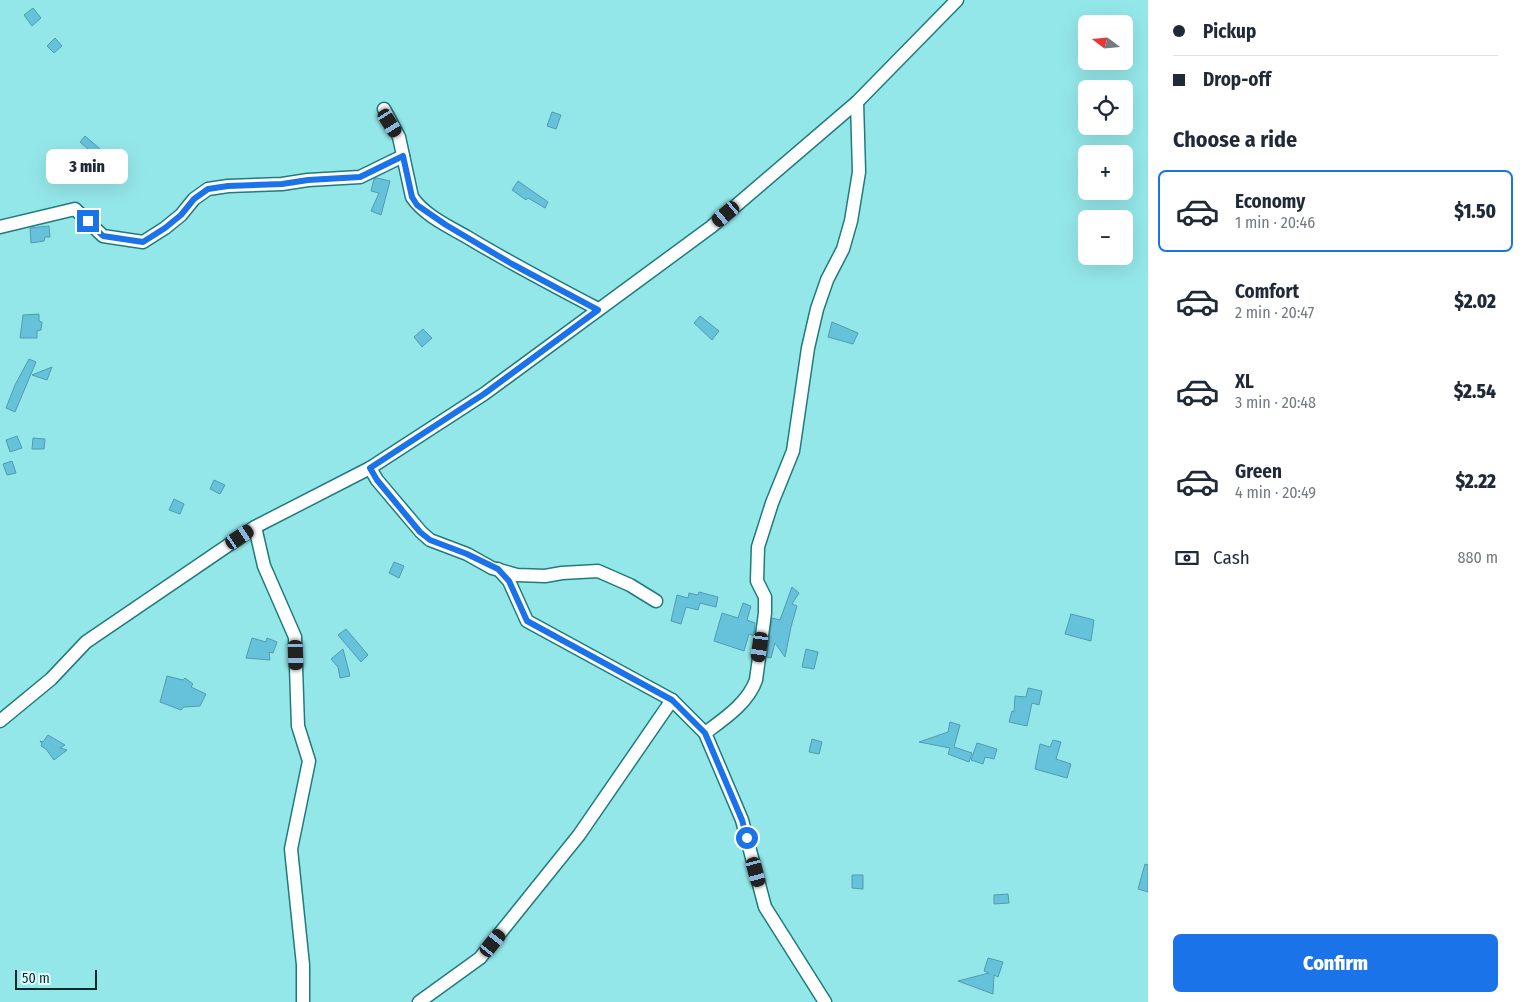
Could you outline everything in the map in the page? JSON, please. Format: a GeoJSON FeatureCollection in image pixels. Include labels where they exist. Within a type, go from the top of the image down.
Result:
{"type":"FeatureCollection","features":[{"type":"Feature","properties":{"kind":"street"},"geometry":{"type":"LineString","coordinates":[[0,721],[51,679],[86,642],[255,527],[370,468],[484,394],[711,227],[857,102],[957,0]]}},
{"type":"Feature","properties":{"kind":"street"},"geometry":{"type":"LineString","coordinates":[[705,733],[742,701],[752,690],[756,680],[766,613],[765,597],[757,581],[758,548],[772,503],[793,450],[808,348],[817,309],[827,280],[843,249],[851,221],[859,172],[857,102]]}},
{"type":"Feature","properties":{"kind":"street"},"geometry":{"type":"LineString","coordinates":[[384,109],[399,137],[412,197],[417,205],[446,225],[512,264],[598,310]]}},
{"type":"Feature","properties":{"kind":"street"},"geometry":{"type":"LineString","coordinates":[[0,227],[72,208],[78,210],[97,232],[103,236],[143,242],[181,215],[194,199],[208,189],[360,177],[403,156]]}},
{"type":"Feature","properties":{"kind":"street"},"geometry":{"type":"LineString","coordinates":[[370,468],[377,480],[420,532],[430,540],[467,554],[498,569],[517,575],[545,576],[598,571],[630,584],[656,602]]}},
{"type":"Feature","properties":{"kind":"street"},"geometry":{"type":"LineString","coordinates":[[255,527],[264,566],[295,637],[298,726],[309,761],[291,849],[303,965],[303,1002]]}},
{"type":"Feature","properties":{"kind":"street"},"geometry":{"type":"LineString","coordinates":[[498,569],[509,581],[527,621],[672,700],[705,733],[742,820],[766,907],[824,1002]]}},
{"type":"Feature","properties":{"kind":"street"},"geometry":{"type":"LineString","coordinates":[[418,1002],[480,958],[579,836],[672,700]]}},
{"type":"Feature","properties":{"kind":"street"},"geometry":{"type":"LineString","coordinates":[[805,979],[824,1002]]}},
{"type":"Feature","properties":{"kind":"building"},"geometry":{"type":"Polygon","coordinates":[[[33,8],[41,18],[32,26],[24,15],[33,8]]]}},
{"type":"Feature","properties":{"kind":"building"},"geometry":{"type":"Polygon","coordinates":[[[55,38],[62,46],[54,53],[47,46],[55,38]]]}},
{"type":"Feature","properties":{"kind":"building"},"geometry":{"type":"Polygon","coordinates":[[[552,112],[561,115],[556,129],[547,126],[552,112]]]}},
{"type":"Feature","properties":{"kind":"building"},"geometry":{"type":"Polygon","coordinates":[[[85,136],[107,155],[101,161],[95,156],[79,175],[70,168],[88,149],[80,142],[85,136]]]}},
{"type":"Feature","properties":{"kind":"building"},"geometry":{"type":"Polygon","coordinates":[[[374,179],[390,181],[381,215],[371,211],[379,193],[371,191],[374,179]]]}},
{"type":"Feature","properties":{"kind":"building"},"geometry":{"type":"Polygon","coordinates":[[[518,181],[548,202],[545,208],[528,198],[526,200],[512,190],[518,181]]]}},
{"type":"Feature","properties":{"kind":"building"},"geometry":{"type":"Polygon","coordinates":[[[49,226],[50,237],[45,237],[44,241],[31,243],[30,228],[49,226]]]}},
{"type":"Feature","properties":{"kind":"building"},"geometry":{"type":"Polygon","coordinates":[[[39,314],[39,321],[42,322],[41,330],[37,331],[37,338],[20,338],[23,315],[39,314]]]}},
{"type":"Feature","properties":{"kind":"building"},"geometry":{"type":"Polygon","coordinates":[[[700,316],[719,331],[712,340],[694,323],[700,316]]]}},
{"type":"Feature","properties":{"kind":"building"},"geometry":{"type":"Polygon","coordinates":[[[832,322],[858,333],[853,344],[828,337],[832,322]]]}},
{"type":"Feature","properties":{"kind":"building"},"geometry":{"type":"Polygon","coordinates":[[[423,329],[432,338],[422,347],[414,337],[423,329]]]}},
{"type":"Feature","properties":{"kind":"building"},"geometry":{"type":"Polygon","coordinates":[[[29,359],[36,362],[15,412],[6,408],[15,385],[29,359]]]}},
{"type":"Feature","properties":{"kind":"building"},"geometry":{"type":"Polygon","coordinates":[[[52,367],[47,380],[32,375],[52,367]]]}},
{"type":"Feature","properties":{"kind":"building"},"geometry":{"type":"Polygon","coordinates":[[[17,436],[22,448],[10,452],[6,440],[17,436]]]}},
{"type":"Feature","properties":{"kind":"building"},"geometry":{"type":"Polygon","coordinates":[[[33,438],[45,439],[44,449],[32,449],[33,438]]]}},
{"type":"Feature","properties":{"kind":"building"},"geometry":{"type":"Polygon","coordinates":[[[12,461],[16,473],[7,475],[3,464],[12,461]]]}},
{"type":"Feature","properties":{"kind":"building"},"geometry":{"type":"Polygon","coordinates":[[[214,480],[225,485],[220,494],[210,489],[214,480]]]}},
{"type":"Feature","properties":{"kind":"building"},"geometry":{"type":"Polygon","coordinates":[[[174,499],[184,504],[180,514],[169,510],[174,499]]]}},
{"type":"Feature","properties":{"kind":"building"},"geometry":{"type":"Polygon","coordinates":[[[394,562],[404,566],[399,578],[389,573],[394,562]]]}},
{"type":"Feature","properties":{"kind":"building"},"geometry":{"type":"Polygon","coordinates":[[[792,587],[799,593],[792,604],[797,606],[785,657],[775,643],[771,658],[767,657],[772,618],[780,620],[792,587]]]}},
{"type":"Feature","properties":{"kind":"building"},"geometry":{"type":"Polygon","coordinates":[[[699,592],[718,597],[716,607],[700,603],[698,610],[686,607],[681,624],[671,621],[677,595],[688,598],[689,593],[698,595],[699,592]]]}},
{"type":"Feature","properties":{"kind":"building"},"geometry":{"type":"Polygon","coordinates":[[[743,603],[751,606],[747,620],[755,623],[754,636],[749,634],[744,651],[714,641],[722,613],[738,618],[743,603]]]}},
{"type":"Feature","properties":{"kind":"building"},"geometry":{"type":"Polygon","coordinates":[[[1071,614],[1094,620],[1091,641],[1065,634],[1071,614]]]}},
{"type":"Feature","properties":{"kind":"building"},"geometry":{"type":"Polygon","coordinates":[[[346,629],[368,655],[361,662],[338,635],[346,629]]]}},
{"type":"Feature","properties":{"kind":"building"},"geometry":{"type":"Polygon","coordinates":[[[252,638],[266,642],[267,638],[277,642],[273,653],[269,652],[270,660],[246,658],[252,638]]]}},
{"type":"Feature","properties":{"kind":"building"},"geometry":{"type":"Polygon","coordinates":[[[343,649],[350,676],[340,678],[338,667],[331,659],[343,649]]]}},
{"type":"Feature","properties":{"kind":"building"},"geometry":{"type":"Polygon","coordinates":[[[806,649],[818,652],[814,669],[802,667],[806,649]]]}},
{"type":"Feature","properties":{"kind":"building"},"geometry":{"type":"Polygon","coordinates":[[[167,676],[183,680],[185,678],[193,684],[191,687],[206,694],[200,706],[184,707],[181,710],[160,702],[167,676]]]}},
{"type":"Feature","properties":{"kind":"building"},"geometry":{"type":"Polygon","coordinates":[[[1028,688],[1042,691],[1039,705],[1032,703],[1027,726],[1009,722],[1012,711],[1014,712],[1015,696],[1026,697],[1028,688]]]}},
{"type":"Feature","properties":{"kind":"building"},"geometry":{"type":"Polygon","coordinates":[[[950,722],[960,725],[954,747],[972,753],[969,762],[948,754],[950,748],[919,742],[948,732],[950,722]]]}},
{"type":"Feature","properties":{"kind":"building"},"geometry":{"type":"Polygon","coordinates":[[[48,735],[65,745],[60,748],[67,750],[54,760],[46,749],[41,746],[40,741],[43,742],[48,735]]]}},
{"type":"Feature","properties":{"kind":"building"},"geometry":{"type":"Polygon","coordinates":[[[812,739],[822,742],[819,754],[809,752],[812,739]]]}},
{"type":"Feature","properties":{"kind":"building"},"geometry":{"type":"Polygon","coordinates":[[[1053,740],[1061,742],[1056,759],[1071,764],[1067,778],[1035,769],[1040,744],[1050,747],[1053,740]]]}},
{"type":"Feature","properties":{"kind":"building"},"geometry":{"type":"Polygon","coordinates":[[[977,743],[997,749],[994,759],[985,757],[983,764],[971,760],[977,743]]]}},
{"type":"Feature","properties":{"kind":"building"},"geometry":{"type":"Polygon","coordinates":[[[1145,864],[1148,865],[1148,892],[1138,889],[1145,864]]]}},
{"type":"Feature","properties":{"kind":"building"},"geometry":{"type":"Polygon","coordinates":[[[852,875],[863,875],[863,889],[852,888],[852,875]]]}},
{"type":"Feature","properties":{"kind":"building"},"geometry":{"type":"Polygon","coordinates":[[[1008,894],[1009,903],[994,904],[994,895],[1008,894]]]}},
{"type":"Feature","properties":{"kind":"building"},"geometry":{"type":"Polygon","coordinates":[[[988,958],[1003,962],[998,977],[994,975],[993,994],[958,981],[989,973],[984,971],[988,958]]]}},
{"type":"Feature","properties":{"kind":"route"},"geometry":{"type":"LineString","coordinates":[[88,221],[103,236],[143,242],[181,215],[194,199],[208,189],[360,177],[403,156],[412,197],[417,205],[446,225],[512,264],[598,310],[484,394],[370,468],[377,480],[420,532],[430,540],[467,554],[492,568],[498,569],[509,581],[527,621],[672,700],[705,733],[742,820],[747,838]]}}]}
